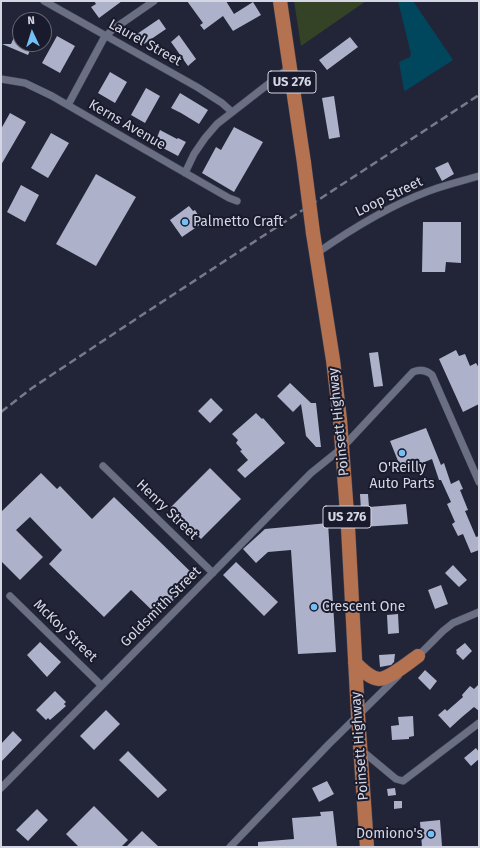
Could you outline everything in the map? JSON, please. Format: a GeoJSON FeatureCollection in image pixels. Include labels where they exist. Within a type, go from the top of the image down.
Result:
{"type":"FeatureCollection","features":[{"type":"Feature","properties":{"kind":"highway","name":"Poinsett Highway"},"geometry":{"type":"LineString","coordinates":[[280,1],[338,405],[348,527],[367,847]]}},
{"type":"Feature","properties":{"kind":"highway"},"geometry":{"type":"LineString","coordinates":[[355,663],[366,673],[380,679],[388,676],[418,656]]}},
{"type":"Feature","properties":{"kind":"street","name":"Laurel Street"},"geometry":{"type":"LineString","coordinates":[[44,1],[197,87],[222,102],[232,112]]}},
{"type":"Feature","properties":{"kind":"street"},"geometry":{"type":"LineString","coordinates":[[68,106],[100,43],[106,36],[154,1]]}},
{"type":"Feature","properties":{"kind":"street"},"geometry":{"type":"LineString","coordinates":[[185,173],[194,154],[217,124],[290,68]]}},
{"type":"Feature","properties":{"kind":"street","name":"Kerns Avenue"},"geometry":{"type":"LineString","coordinates":[[1,79],[26,83],[229,198],[237,201]]}},
{"type":"Feature","properties":{"kind":"street","name":"Loop Street"},"geometry":{"type":"LineString","coordinates":[[317,253],[341,236],[392,208],[428,191],[479,176]]}},
{"type":"Feature","properties":{"kind":"street","name":"Goldsmith Street"},"geometry":{"type":"LineString","coordinates":[[1,788],[311,473],[342,448],[413,372],[425,370],[432,375],[479,482]]}},
{"type":"Feature","properties":{"kind":"street","name":"Henry Street"},"geometry":{"type":"LineString","coordinates":[[103,466],[213,573]]}},
{"type":"Feature","properties":{"kind":"street","name":"McKoy Street"},"geometry":{"type":"LineString","coordinates":[[10,596],[102,685]]}},
{"type":"Feature","properties":{"kind":"street"},"geometry":{"type":"LineString","coordinates":[[230,847],[358,715],[443,631],[453,623],[479,612]]}},
{"type":"Feature","properties":{"kind":"street"},"geometry":{"type":"LineString","coordinates":[[360,749],[396,779],[403,781],[479,723]]}},
{"type":"Feature","properties":{"kind":"green space"},"geometry":{"type":"Polygon","coordinates":[[[294,1],[366,1],[301,46],[294,1]]]}},
{"type":"Feature","properties":{"kind":"water"},"geometry":{"type":"Polygon","coordinates":[[[398,1],[413,1],[453,60],[405,91],[399,62],[410,57],[411,54],[398,1]]]}},
{"type":"Feature","properties":{"kind":"building"},"geometry":{"type":"Polygon","coordinates":[[[94,1],[122,1],[99,18],[91,7],[96,4],[94,1]]]}},
{"type":"Feature","properties":{"kind":"building"},"geometry":{"type":"Polygon","coordinates":[[[187,1],[226,1],[234,14],[253,2],[261,15],[233,31],[223,16],[204,30],[200,25],[203,23],[187,1]]]}},
{"type":"Feature","properties":{"kind":"building"},"geometry":{"type":"Polygon","coordinates":[[[159,19],[166,29],[141,46],[134,36],[159,19]]]}},
{"type":"Feature","properties":{"kind":"building"},"geometry":{"type":"Polygon","coordinates":[[[179,35],[196,59],[188,66],[171,42],[179,35]]]}},
{"type":"Feature","properties":{"kind":"building"},"geometry":{"type":"Polygon","coordinates":[[[57,36],[75,46],[60,73],[42,63],[48,52],[52,52],[52,45],[57,36]]]}},
{"type":"Feature","properties":{"kind":"building"},"geometry":{"type":"Polygon","coordinates":[[[350,37],[358,47],[327,70],[319,60],[350,37]]]}},
{"type":"Feature","properties":{"kind":"building"},"geometry":{"type":"Polygon","coordinates":[[[12,42],[12,48],[2,44],[11,44],[12,42]]]}},
{"type":"Feature","properties":{"kind":"building"},"geometry":{"type":"Polygon","coordinates":[[[21,52],[29,52],[28,55],[21,52]]]}},
{"type":"Feature","properties":{"kind":"building"},"geometry":{"type":"Polygon","coordinates":[[[110,72],[127,82],[115,103],[98,93],[110,72]]]}},
{"type":"Feature","properties":{"kind":"building"},"geometry":{"type":"Polygon","coordinates":[[[146,88],[160,96],[145,123],[131,115],[146,88]]]}},
{"type":"Feature","properties":{"kind":"building"},"geometry":{"type":"Polygon","coordinates":[[[180,93],[208,110],[199,124],[171,108],[180,93]]]}},
{"type":"Feature","properties":{"kind":"building"},"geometry":{"type":"Polygon","coordinates":[[[334,96],[340,137],[329,139],[322,98],[334,96]]]}},
{"type":"Feature","properties":{"kind":"building"},"geometry":{"type":"Polygon","coordinates":[[[10,113],[26,122],[1,165],[1,129],[10,113]]]}},
{"type":"Feature","properties":{"kind":"building"},"geometry":{"type":"Polygon","coordinates":[[[234,127],[263,142],[234,192],[202,173],[216,147],[221,150],[234,127]]]}},
{"type":"Feature","properties":{"kind":"building"},"geometry":{"type":"Polygon","coordinates":[[[160,130],[186,142],[178,156],[154,145],[160,130]]]}},
{"type":"Feature","properties":{"kind":"building"},"geometry":{"type":"Polygon","coordinates":[[[51,133],[69,143],[48,178],[31,168],[51,133]]]}},
{"type":"Feature","properties":{"kind":"building"},"geometry":{"type":"Polygon","coordinates":[[[448,162],[454,174],[442,181],[435,168],[448,162]]]}},
{"type":"Feature","properties":{"kind":"building"},"geometry":{"type":"Polygon","coordinates":[[[96,174],[136,197],[96,266],[56,244],[96,174]]]}},
{"type":"Feature","properties":{"kind":"building"},"geometry":{"type":"Polygon","coordinates":[[[21,185],[39,195],[25,222],[7,212],[21,185]]]}},
{"type":"Feature","properties":{"kind":"building","name":"Palmetto Craft"},"geometry":{"type":"Polygon","coordinates":[[[189,206],[193,211],[195,210],[200,218],[198,219],[201,224],[182,237],[170,220],[189,206]]]}},
{"type":"Feature","properties":{"kind":"building"},"geometry":{"type":"Polygon","coordinates":[[[423,222],[461,222],[461,263],[446,262],[445,272],[422,272],[423,222]]]}},
{"type":"Feature","properties":{"kind":"building"},"geometry":{"type":"Polygon","coordinates":[[[456,350],[459,356],[465,354],[470,366],[476,363],[479,368],[479,404],[463,412],[439,359],[456,350]]]}},
{"type":"Feature","properties":{"kind":"building"},"geometry":{"type":"Polygon","coordinates":[[[378,352],[383,386],[374,387],[369,353],[378,352]]]}},
{"type":"Feature","properties":{"kind":"building"},"geometry":{"type":"Polygon","coordinates":[[[290,383],[311,403],[316,403],[321,447],[316,447],[306,436],[301,404],[293,412],[277,396],[290,383]]]}},
{"type":"Feature","properties":{"kind":"building"},"geometry":{"type":"Polygon","coordinates":[[[211,398],[223,410],[210,423],[198,411],[211,398]]]}},
{"type":"Feature","properties":{"kind":"building"},"geometry":{"type":"Polygon","coordinates":[[[256,413],[262,419],[263,418],[285,443],[245,478],[237,470],[248,460],[240,451],[242,450],[236,443],[238,440],[232,434],[256,413]]]}},
{"type":"Feature","properties":{"kind":"building"},"geometry":{"type":"Polygon","coordinates":[[[426,428],[441,465],[444,463],[451,484],[459,480],[463,489],[460,490],[468,510],[465,511],[476,537],[479,536],[479,550],[471,553],[463,534],[458,536],[452,524],[455,522],[447,504],[451,502],[441,480],[439,480],[432,459],[402,471],[390,441],[426,428]]]}},
{"type":"Feature","properties":{"kind":"building"},"geometry":{"type":"Polygon","coordinates":[[[210,468],[241,499],[201,539],[170,508],[210,468]]]}},
{"type":"Feature","properties":{"kind":"building"},"geometry":{"type":"Polygon","coordinates":[[[41,473],[57,489],[60,486],[92,519],[114,497],[196,577],[158,616],[131,590],[104,617],[49,564],[62,550],[30,517],[16,530],[43,557],[20,580],[1,561],[1,512],[41,473]]]}},
{"type":"Feature","properties":{"kind":"building"},"geometry":{"type":"Polygon","coordinates":[[[360,494],[368,494],[369,507],[406,504],[408,524],[362,527],[360,494]]]}},
{"type":"Feature","properties":{"kind":"building","name":"Crescent One"},"geometry":{"type":"Polygon","coordinates":[[[328,523],[336,652],[298,654],[291,550],[268,552],[256,563],[243,549],[265,529],[328,523]]]}},
{"type":"Feature","properties":{"kind":"building"},"geometry":{"type":"Polygon","coordinates":[[[236,562],[278,602],[264,616],[223,575],[236,562]]]}},
{"type":"Feature","properties":{"kind":"building"},"geometry":{"type":"Polygon","coordinates":[[[453,565],[467,580],[459,587],[445,573],[453,565]]]}},
{"type":"Feature","properties":{"kind":"building"},"geometry":{"type":"Polygon","coordinates":[[[441,585],[448,604],[435,609],[428,590],[441,585]]]}},
{"type":"Feature","properties":{"kind":"building"},"geometry":{"type":"Polygon","coordinates":[[[398,614],[399,633],[388,634],[387,615],[398,614]]]}},
{"type":"Feature","properties":{"kind":"building"},"geometry":{"type":"Polygon","coordinates":[[[40,642],[61,662],[47,677],[27,655],[40,642]]]}},
{"type":"Feature","properties":{"kind":"building"},"geometry":{"type":"Polygon","coordinates":[[[465,643],[472,651],[463,660],[456,653],[456,650],[465,643]]]}},
{"type":"Feature","properties":{"kind":"building"},"geometry":{"type":"Polygon","coordinates":[[[395,654],[394,662],[391,665],[380,667],[379,655],[395,654]]]}},
{"type":"Feature","properties":{"kind":"building"},"geometry":{"type":"Polygon","coordinates":[[[425,670],[437,681],[430,690],[418,678],[425,670]]]}},
{"type":"Feature","properties":{"kind":"building"},"geometry":{"type":"Polygon","coordinates":[[[479,684],[479,711],[474,707],[450,728],[438,715],[445,709],[447,711],[463,697],[462,695],[470,686],[474,689],[479,684]]]}},
{"type":"Feature","properties":{"kind":"building"},"geometry":{"type":"Polygon","coordinates":[[[55,691],[66,702],[64,704],[66,706],[50,720],[48,718],[46,720],[36,710],[55,691]]]}},
{"type":"Feature","properties":{"kind":"building"},"geometry":{"type":"Polygon","coordinates":[[[106,710],[120,724],[94,750],[80,736],[106,710]]]}},
{"type":"Feature","properties":{"kind":"building"},"geometry":{"type":"Polygon","coordinates":[[[413,716],[414,736],[409,737],[409,739],[392,740],[391,726],[399,725],[398,717],[413,716]]]}},
{"type":"Feature","properties":{"kind":"building"},"geometry":{"type":"Polygon","coordinates":[[[13,731],[22,740],[1,762],[1,744],[13,731]]]}},
{"type":"Feature","properties":{"kind":"building"},"geometry":{"type":"Polygon","coordinates":[[[476,748],[479,752],[479,759],[471,766],[464,758],[476,748]]]}},
{"type":"Feature","properties":{"kind":"building"},"geometry":{"type":"Polygon","coordinates":[[[128,751],[167,790],[158,798],[119,760],[128,751]]]}},
{"type":"Feature","properties":{"kind":"building"},"geometry":{"type":"Polygon","coordinates":[[[327,781],[334,794],[319,802],[312,788],[327,781]]]}},
{"type":"Feature","properties":{"kind":"building"},"geometry":{"type":"Polygon","coordinates":[[[395,788],[396,795],[388,796],[387,789],[395,788]]]}},
{"type":"Feature","properties":{"kind":"building"},"geometry":{"type":"Polygon","coordinates":[[[394,801],[402,801],[402,808],[394,809],[394,801]]]}},
{"type":"Feature","properties":{"kind":"building"},"geometry":{"type":"Polygon","coordinates":[[[94,806],[128,840],[121,847],[79,847],[66,834],[94,806]]]}},
{"type":"Feature","properties":{"kind":"building"},"geometry":{"type":"Polygon","coordinates":[[[37,809],[48,820],[28,841],[16,830],[37,809]]]}},
{"type":"Feature","properties":{"kind":"building"},"geometry":{"type":"Polygon","coordinates":[[[333,811],[337,847],[258,847],[258,842],[294,839],[292,818],[321,816],[320,812],[333,811]]]}},
{"type":"Feature","properties":{"kind":"building","name":"Domiono's"},"geometry":{"type":"Polygon","coordinates":[[[440,820],[442,846],[422,847],[420,822],[440,820]]]}},
{"type":"Feature","properties":{"kind":"building"},"geometry":{"type":"Polygon","coordinates":[[[142,831],[159,847],[126,847],[142,831]]]}},
{"type":"Feature","properties":{"kind":"railway"},"geometry":{"type":"LineString","coordinates":[[1,412],[32,388],[142,315],[479,95]]}},
{"type":"Feature","properties":{"kind":"place","name":"Palmetto Craft"},"geometry":{"type":"Point","coordinates":[185,222]}},
{"type":"Feature","properties":{"kind":"place","name":"O'Reilly Auto Parts"},"geometry":{"type":"Point","coordinates":[402,453]}},
{"type":"Feature","properties":{"kind":"place","name":"Crescent One"},"geometry":{"type":"Point","coordinates":[314,607]}},
{"type":"Feature","properties":{"kind":"place","name":"Domiono's"},"geometry":{"type":"Point","coordinates":[431,834]}}]}
